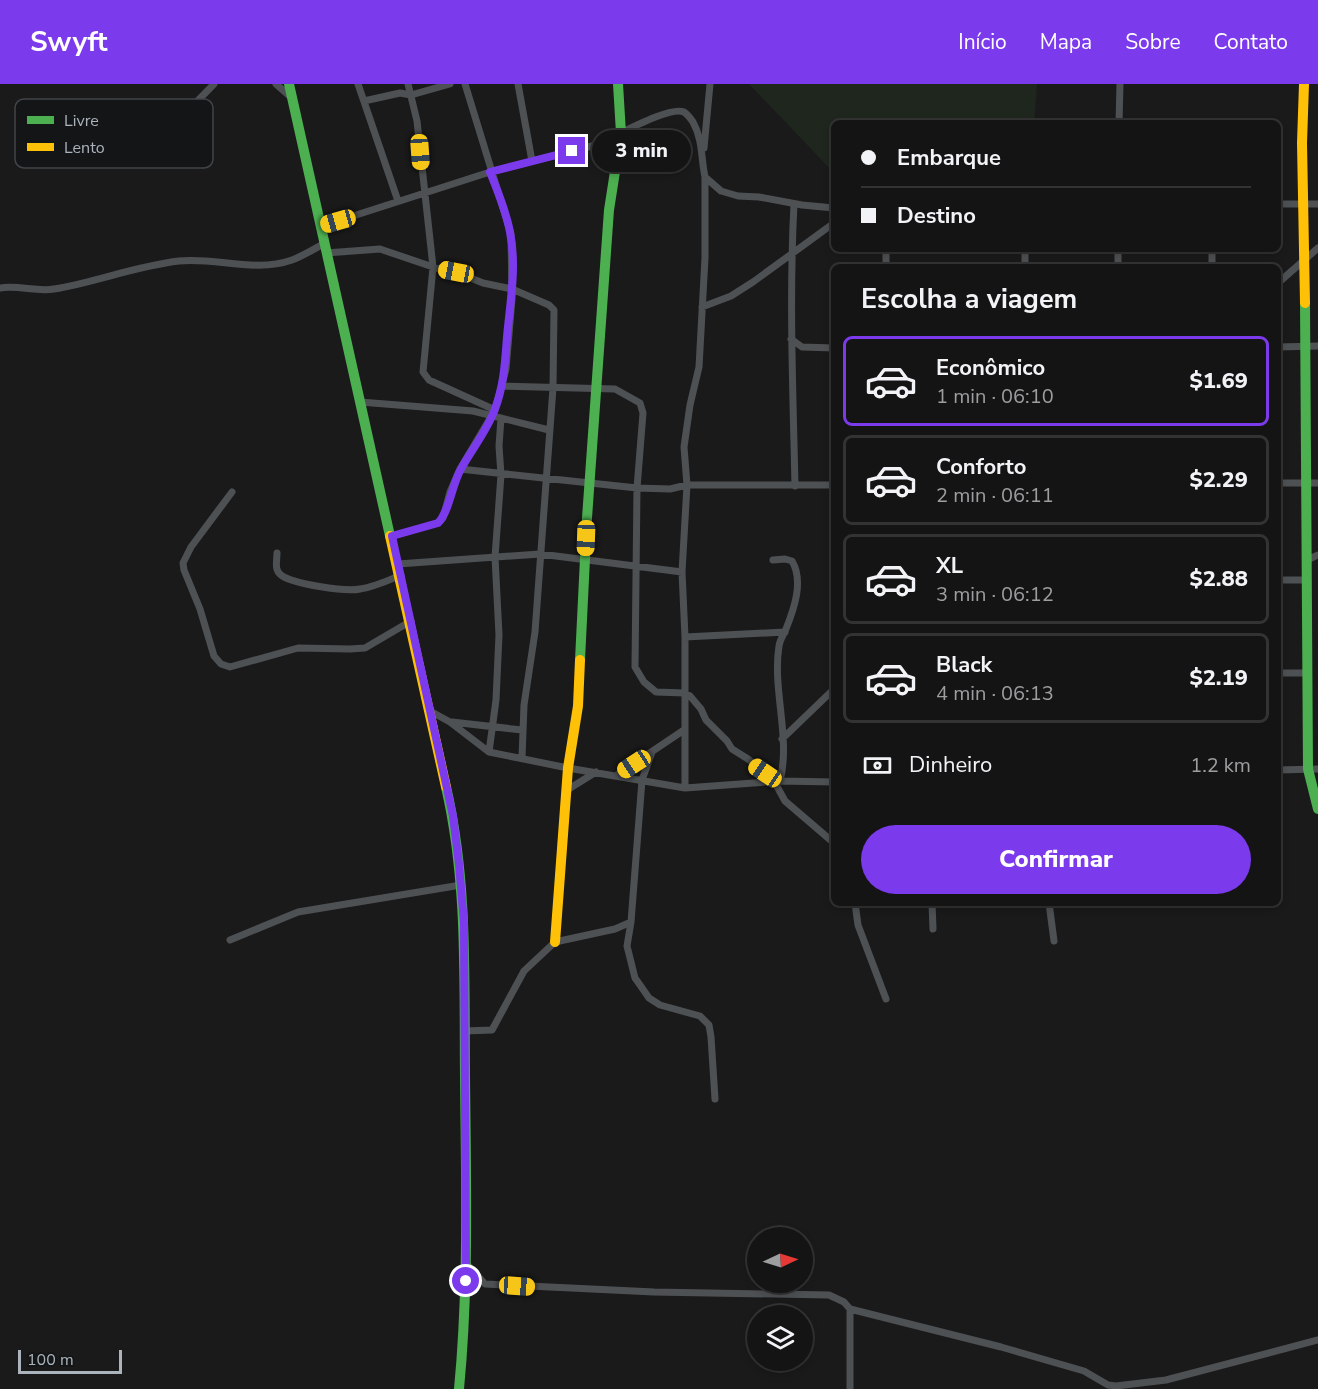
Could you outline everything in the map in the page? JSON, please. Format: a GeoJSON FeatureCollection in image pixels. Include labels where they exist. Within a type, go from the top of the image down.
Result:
{"type":"FeatureCollection","features":[{"type":"Feature","properties":{"kind":"street"},"geometry":{"type":"LineString","coordinates":[[199,99],[214,84]]}},
{"type":"Feature","properties":{"kind":"street"},"geometry":{"type":"LineString","coordinates":[[276,84],[292,98]]}},
{"type":"Feature","properties":{"kind":"street"},"geometry":{"type":"LineString","coordinates":[[289,84],[453,816],[464,923],[467,1264],[459,1389]]}},
{"type":"Feature","properties":{"kind":"street"},"geometry":{"type":"LineString","coordinates":[[358,84],[398,201]]}},
{"type":"Feature","properties":{"kind":"street"},"geometry":{"type":"LineString","coordinates":[[408,84],[417,121],[432,267],[423,372],[429,380],[501,418],[549,430]]}},
{"type":"Feature","properties":{"kind":"street"},"geometry":{"type":"LineString","coordinates":[[364,101],[400,93],[411,95],[450,84]]}},
{"type":"Feature","properties":{"kind":"street"},"geometry":{"type":"LineString","coordinates":[[392,536],[438,523],[443,518],[450,492],[460,469],[494,413],[506,369],[512,289],[511,234],[490,172],[465,84]]}},
{"type":"Feature","properties":{"kind":"street"},"geometry":{"type":"LineString","coordinates":[[518,84],[532,161]]}},
{"type":"Feature","properties":{"kind":"street"},"geometry":{"type":"LineString","coordinates":[[555,942],[568,768],[578,706],[590,482],[609,210],[621,133],[618,84]]}},
{"type":"Feature","properties":{"kind":"street"},"geometry":{"type":"LineString","coordinates":[[685,788],[685,637],[682,572],[687,485],[684,447],[690,405],[699,367],[705,258],[704,156],[710,84]]}},
{"type":"Feature","properties":{"kind":"street"},"geometry":{"type":"LineString","coordinates":[[1119,120],[1120,84]]}},
{"type":"Feature","properties":{"kind":"street"},"geometry":{"type":"LineString","coordinates":[[1304,84],[1302,143],[1305,347],[1312,483],[1307,560],[1308,673],[1313,769],[1310,783],[1318,809]]}},
{"type":"Feature","properties":{"kind":"street"},"geometry":{"type":"LineString","coordinates":[[322,226],[490,172],[592,146],[665,113],[685,112],[693,122],[704,156]]}},
{"type":"Feature","properties":{"kind":"street"},"geometry":{"type":"LineString","coordinates":[[705,177],[721,191],[738,196],[831,208]]}},
{"type":"Feature","properties":{"kind":"street"},"geometry":{"type":"LineString","coordinates":[[794,204],[791,254],[791,339],[795,486]]}},
{"type":"Feature","properties":{"kind":"street"},"geometry":{"type":"LineString","coordinates":[[1281,204],[1318,204]]}},
{"type":"Feature","properties":{"kind":"street"},"geometry":{"type":"LineString","coordinates":[[702,307],[731,296],[831,225]]}},
{"type":"Feature","properties":{"kind":"street"},"geometry":{"type":"LineString","coordinates":[[0,288],[13,285],[51,290],[143,267],[180,261],[250,266],[292,260],[326,248],[380,249],[432,267],[512,289],[549,304],[554,310],[553,388],[535,632],[522,730],[522,758]]}},
{"type":"Feature","properties":{"kind":"street"},"geometry":{"type":"LineString","coordinates":[[1281,280],[1318,248]]}},
{"type":"Feature","properties":{"kind":"street"},"geometry":{"type":"LineString","coordinates":[[791,339],[802,347],[831,348]]}},
{"type":"Feature","properties":{"kind":"street"},"geometry":{"type":"LineString","coordinates":[[1281,346],[1318,346]]}},
{"type":"Feature","properties":{"kind":"street"},"geometry":{"type":"LineString","coordinates":[[503,386],[615,389],[640,403],[643,413],[637,488],[635,668],[644,682],[656,692],[684,693],[690,696],[701,709],[706,720],[732,749],[777,781],[785,801],[831,840]]}},
{"type":"Feature","properties":{"kind":"street"},"geometry":{"type":"LineString","coordinates":[[360,402],[494,413]]}},
{"type":"Feature","properties":{"kind":"street"},"geometry":{"type":"LineString","coordinates":[[489,752],[493,727],[499,635],[495,556],[501,475],[499,446],[501,418]]}},
{"type":"Feature","properties":{"kind":"street"},"geometry":{"type":"LineString","coordinates":[[460,469],[637,488],[670,489],[687,485],[831,485]]}},
{"type":"Feature","properties":{"kind":"street"},"geometry":{"type":"LineString","coordinates":[[1281,483],[1312,483]]}},
{"type":"Feature","properties":{"kind":"street"},"geometry":{"type":"LineString","coordinates":[[232,492],[191,547],[183,563],[214,656],[221,664],[230,668],[298,648],[364,648],[411,621]]}},
{"type":"Feature","properties":{"kind":"street"},"geometry":{"type":"LineString","coordinates":[[277,553],[276,567],[280,574],[289,579],[331,589],[357,590],[374,586],[399,570],[495,556],[540,554],[682,572]]}},
{"type":"Feature","properties":{"kind":"street"},"geometry":{"type":"LineString","coordinates":[[1307,560],[1318,555]]}},
{"type":"Feature","properties":{"kind":"street"},"geometry":{"type":"LineString","coordinates":[[773,560],[792,561],[797,569],[798,583],[785,632],[779,642],[777,667],[782,772],[777,781]]}},
{"type":"Feature","properties":{"kind":"street"},"geometry":{"type":"LineString","coordinates":[[1281,580],[1307,580]]}},
{"type":"Feature","properties":{"kind":"street"},"geometry":{"type":"LineString","coordinates":[[685,637],[785,632]]}},
{"type":"Feature","properties":{"kind":"street"},"geometry":{"type":"LineString","coordinates":[[1281,674],[1308,673]]}},
{"type":"Feature","properties":{"kind":"street"},"geometry":{"type":"LineString","coordinates":[[782,739],[831,692]]}},
{"type":"Feature","properties":{"kind":"street"},"geometry":{"type":"LineString","coordinates":[[430,711],[450,722],[489,752],[568,768],[685,788],[777,781],[831,782]]}},
{"type":"Feature","properties":{"kind":"street"},"geometry":{"type":"LineString","coordinates":[[450,722],[522,730]]}},
{"type":"Feature","properties":{"kind":"street"},"geometry":{"type":"LineString","coordinates":[[617,775],[684,730]]}},
{"type":"Feature","properties":{"kind":"street"},"geometry":{"type":"LineString","coordinates":[[652,752],[642,780],[631,922],[627,946],[635,978],[649,998],[660,1005],[700,1016],[708,1025],[715,1099]]}},
{"type":"Feature","properties":{"kind":"street"},"geometry":{"type":"LineString","coordinates":[[1281,770],[1313,769]]}},
{"type":"Feature","properties":{"kind":"street"},"geometry":{"type":"LineString","coordinates":[[567,790],[596,772]]}},
{"type":"Feature","properties":{"kind":"street"},"geometry":{"type":"LineString","coordinates":[[230,940],[298,912],[461,885]]}},
{"type":"Feature","properties":{"kind":"street"},"geometry":{"type":"LineString","coordinates":[[855,906],[858,925],[886,999]]}},
{"type":"Feature","properties":{"kind":"street"},"geometry":{"type":"LineString","coordinates":[[932,906],[933,929]]}},
{"type":"Feature","properties":{"kind":"street"},"geometry":{"type":"LineString","coordinates":[[1049,906],[1054,941]]}},
{"type":"Feature","properties":{"kind":"street"},"geometry":{"type":"LineString","coordinates":[[464,1031],[492,1030],[524,970],[555,942],[631,922]]}},
{"type":"Feature","properties":{"kind":"street"},"geometry":{"type":"LineString","coordinates":[[467,1264],[484,1284],[654,1292],[829,1295],[844,1302],[850,1309],[1001,1347],[1084,1371],[1108,1385],[1116,1386],[1166,1380],[1318,1340]]}},
{"type":"Feature","properties":{"kind":"street"},"geometry":{"type":"LineString","coordinates":[[850,1309],[850,1389]]}},
{"type":"Feature","properties":{"kind":"shaded area"},"geometry":{"type":"Polygon","coordinates":[[[749,84],[1037,84],[1034,120],[831,120],[831,170],[749,84]]]}},
{"type":"Feature","properties":{"kind":"traffic: fast"},"geometry":{"type":"LineString","coordinates":[[289,84],[390,536]]}},
{"type":"Feature","properties":{"kind":"traffic: fast"},"geometry":{"type":"LineString","coordinates":[[580,660],[587,518],[609,210],[621,133],[618,84]]}},
{"type":"Feature","properties":{"kind":"traffic: fast"},"geometry":{"type":"LineString","coordinates":[[1305,303],[1308,769],[1318,809]]}},
{"type":"Feature","properties":{"kind":"traffic: fast"},"geometry":{"type":"LineString","coordinates":[[446,787],[458,859],[464,967],[466,1233],[459,1389]]}},
{"type":"Feature","properties":{"kind":"traffic: slow"},"geometry":{"type":"LineString","coordinates":[[1304,84],[1302,143],[1305,303]]}},
{"type":"Feature","properties":{"kind":"traffic: slow"},"geometry":{"type":"LineString","coordinates":[[390,536],[446,787]]}},
{"type":"Feature","properties":{"kind":"traffic: slow"},"geometry":{"type":"LineString","coordinates":[[555,942],[568,768],[578,706],[580,660]]}},
{"type":"Feature","properties":{"kind":"route"},"geometry":{"type":"LineString","coordinates":[[466,1281],[464,923],[459,864],[453,816],[392,536],[438,523],[443,518],[453,484],[489,423],[503,386],[512,299],[511,234],[490,172],[572,151]]}}]}
